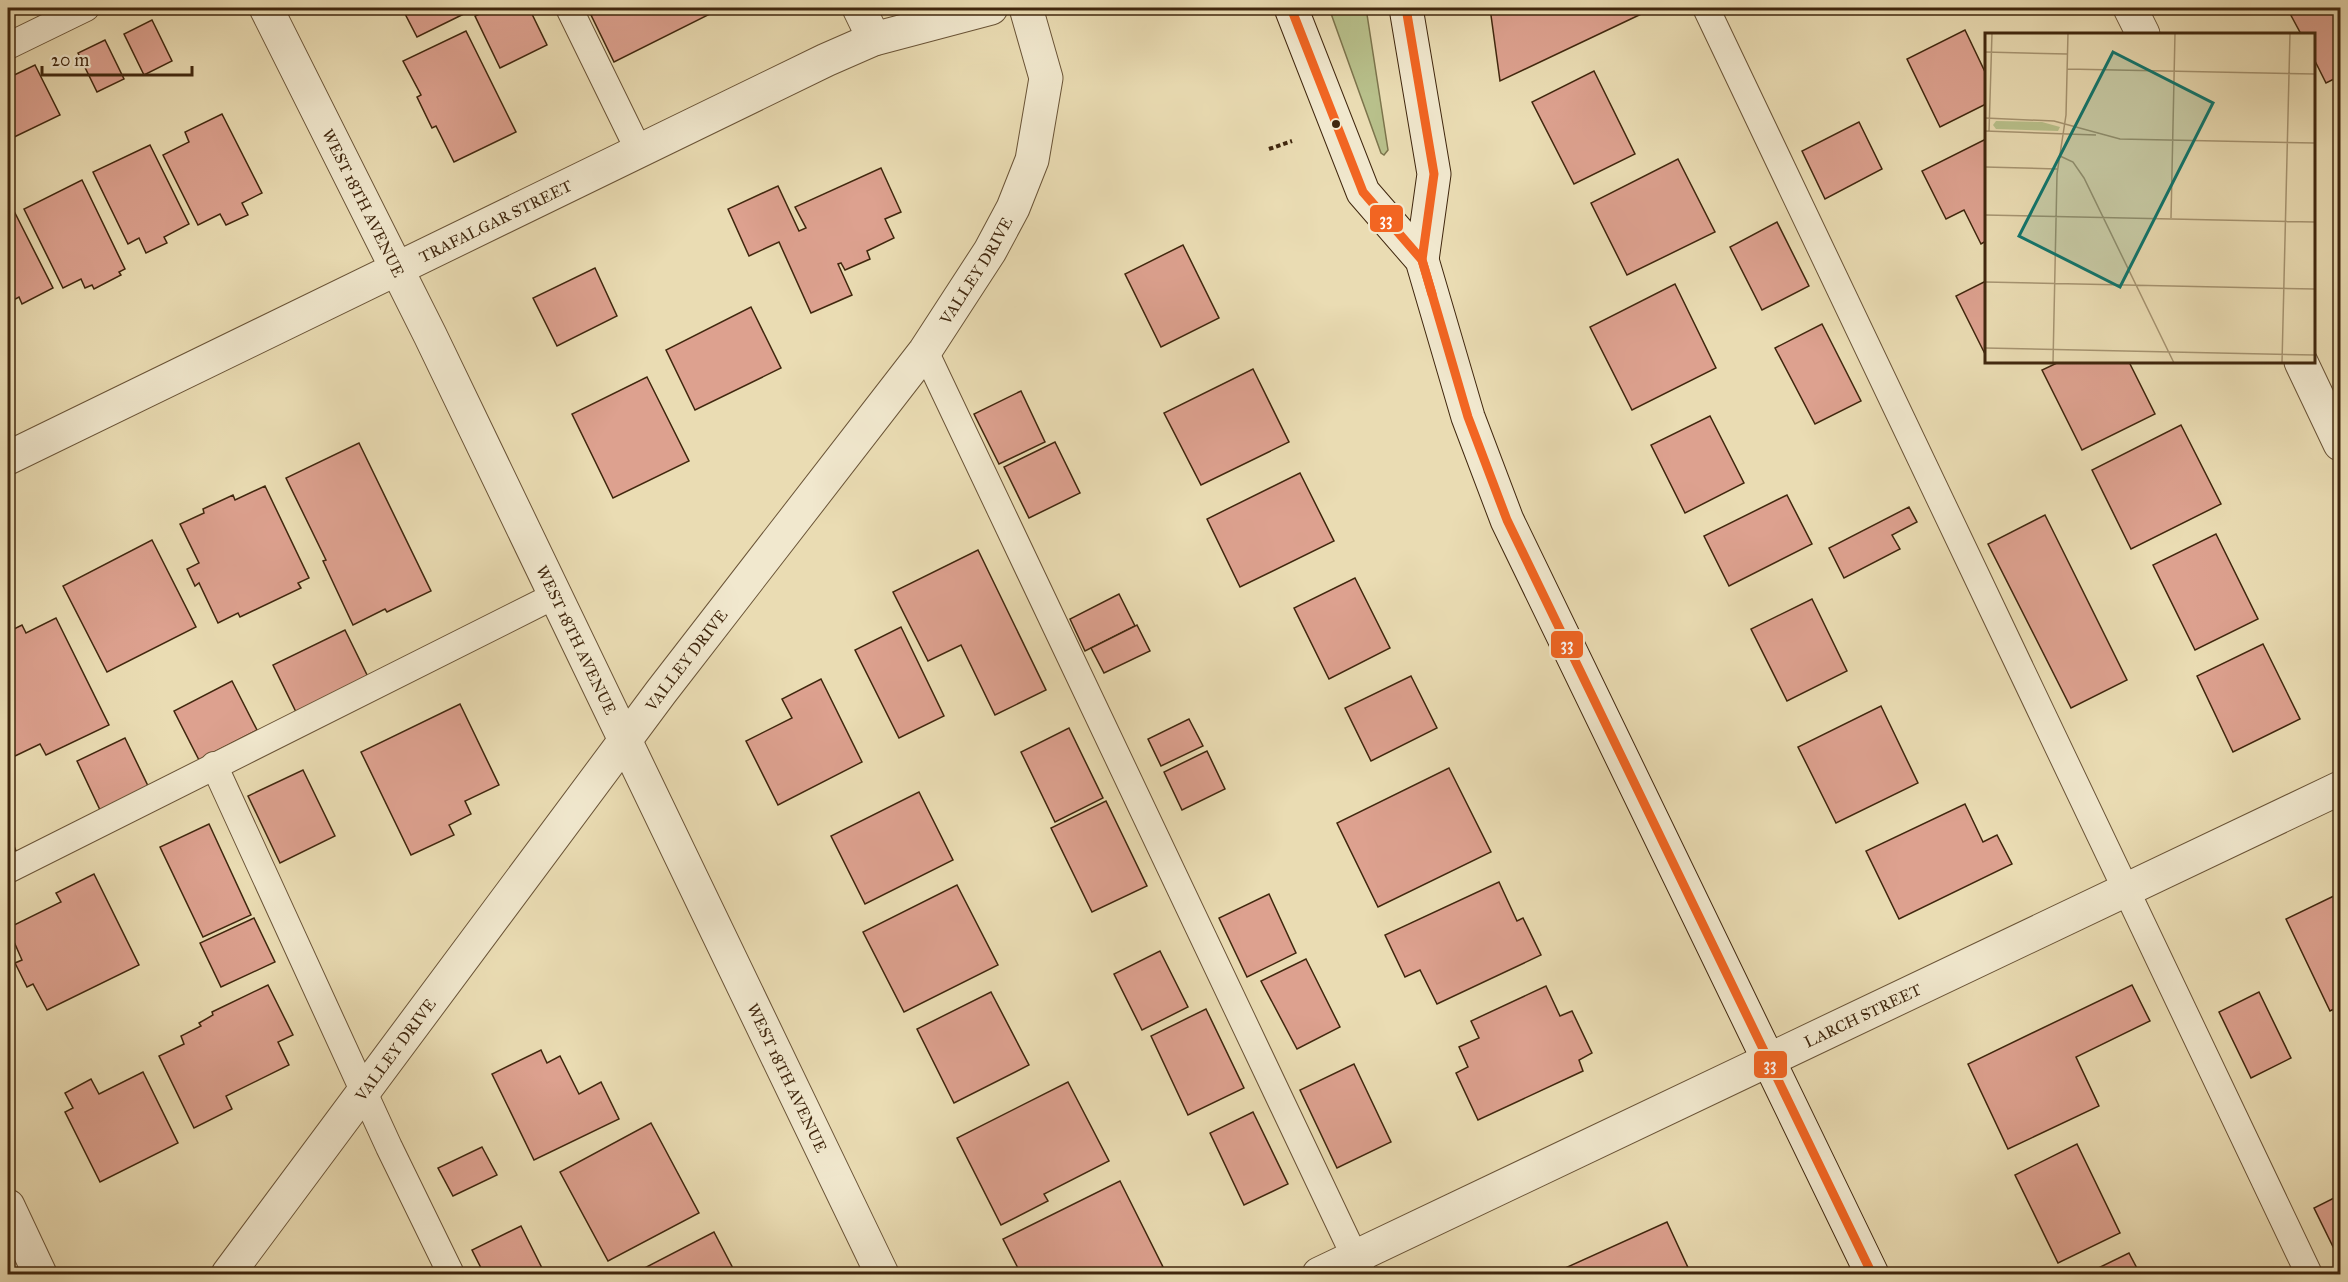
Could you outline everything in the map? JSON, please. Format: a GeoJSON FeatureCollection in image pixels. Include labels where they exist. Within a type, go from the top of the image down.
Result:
{"type":"FeatureCollection","features":[{"type":"Feature","properties":{"kind":"street","name":"WEST 18TH AVENUE"},"geometry":{"type":"LineString","coordinates":[[266,8],[398,269],[882,1275]]}},
{"type":"Feature","properties":{"kind":"street"},"geometry":{"type":"LineString","coordinates":[[860,8],[874,39]]}},
{"type":"Feature","properties":{"kind":"street","name":"TRAFALGAR STREET"},"geometry":{"type":"LineString","coordinates":[[8,458],[826,60],[874,39],[991,8]]}},
{"type":"Feature","properties":{"kind":"street","name":"VALLEY DRIVE"},"geometry":{"type":"LineString","coordinates":[[228,1275],[626,739],[925,351],[990,251],[1013,208],[1032,160],[1046,78],[1026,8]]}},
{"type":"Feature","properties":{"kind":"street"},"geometry":{"type":"LineString","coordinates":[[1292,8],[1363,192],[1422,260]]}},
{"type":"Feature","properties":{"kind":"street"},"geometry":{"type":"LineString","coordinates":[[1406,8],[1434,174],[1422,260],[1468,417],[1507,520],[1872,1275]]}},
{"type":"Feature","properties":{"kind":"street"},"geometry":{"type":"LineString","coordinates":[[2130,8],[2142,33]]}},
{"type":"Feature","properties":{"kind":"street"},"geometry":{"type":"LineString","coordinates":[[2301,363],[2340,444]]}},
{"type":"Feature","properties":{"kind":"street","name":"LARCH STREET"},"geometry":{"type":"LineString","coordinates":[[1319,1275],[1359,1266],[1769,1061],[2340,788]]}},
{"type":"Feature","properties":{"kind":"street"},"geometry":{"type":"LineString","coordinates":[[8,1206],[40,1275]]}},
{"type":"Feature","properties":{"kind":"lane"},"geometry":{"type":"LineString","coordinates":[[8,46],[86,8]]}},
{"type":"Feature","properties":{"kind":"lane"},"geometry":{"type":"LineString","coordinates":[[569,8],[639,151]]}},
{"type":"Feature","properties":{"kind":"lane"},"geometry":{"type":"LineString","coordinates":[[1706,8],[2309,1275]]}},
{"type":"Feature","properties":{"kind":"lane"},"geometry":{"type":"LineString","coordinates":[[925,351],[1359,1266]]}},
{"type":"Feature","properties":{"kind":"lane"},"geometry":{"type":"LineString","coordinates":[[8,870],[556,596]]}},
{"type":"Feature","properties":{"kind":"lane"},"geometry":{"type":"LineString","coordinates":[[214,765],[451,1275]]}},
{"type":"Feature","properties":{"kind":"path"},"geometry":{"type":"LineString","coordinates":[[1269,149],[1292,141]]}},
{"type":"Feature","properties":{"kind":"green space"},"geometry":{"type":"Polygon","coordinates":[[[1329,8],[1366,8],[1388,150],[1384,155],[1381,153],[1329,8]]]}},
{"type":"Feature","properties":{"kind":"building"},"geometry":{"type":"Polygon","coordinates":[[[8,8],[30,8],[8,18],[8,8]]]}},
{"type":"Feature","properties":{"kind":"building"},"geometry":{"type":"Polygon","coordinates":[[[402,8],[476,8],[417,37],[402,8]]]}},
{"type":"Feature","properties":{"kind":"building"},"geometry":{"type":"Polygon","coordinates":[[[493,8],[529,8],[547,45],[500,68],[475,16],[493,8]]]}},
{"type":"Feature","properties":{"kind":"building"},"geometry":{"type":"Polygon","coordinates":[[[605,8],[717,8],[718,10],[614,62],[591,15],[605,8]]]}},
{"type":"Feature","properties":{"kind":"building"},"geometry":{"type":"Polygon","coordinates":[[[1490,8],[1654,8],[1500,81],[1490,8]]]}},
{"type":"Feature","properties":{"kind":"building"},"geometry":{"type":"Polygon","coordinates":[[[2287,8],[2340,8],[2340,76],[2326,83],[2315,61],[2315,33],[2300,33],[2287,8]]]}},
{"type":"Feature","properties":{"kind":"building"},"geometry":{"type":"Polygon","coordinates":[[[152,20],[172,61],[144,75],[124,34],[152,20]]]}},
{"type":"Feature","properties":{"kind":"building"},"geometry":{"type":"Polygon","coordinates":[[[1965,30],[1985,72],[1985,104],[1940,127],[1907,59],[1965,30]]]}},
{"type":"Feature","properties":{"kind":"building"},"geometry":{"type":"Polygon","coordinates":[[[466,31],[516,132],[454,162],[436,126],[432,128],[417,97],[421,95],[403,61],[466,31]]]}},
{"type":"Feature","properties":{"kind":"building"},"geometry":{"type":"Polygon","coordinates":[[[105,40],[124,79],[97,92],[78,53],[105,40]]]}},
{"type":"Feature","properties":{"kind":"building"},"geometry":{"type":"Polygon","coordinates":[[[35,65],[60,115],[8,140],[8,78],[35,65]]]}},
{"type":"Feature","properties":{"kind":"building"},"geometry":{"type":"Polygon","coordinates":[[[1594,71],[1635,154],[1574,184],[1532,102],[1594,71]]]}},
{"type":"Feature","properties":{"kind":"building"},"geometry":{"type":"Polygon","coordinates":[[[222,114],[262,193],[242,203],[248,215],[226,225],[220,214],[198,225],[163,155],[189,142],[185,132],[222,114]]]}},
{"type":"Feature","properties":{"kind":"building"},"geometry":{"type":"Polygon","coordinates":[[[1859,122],[1882,169],[1825,199],[1802,151],[1859,122]]]}},
{"type":"Feature","properties":{"kind":"building"},"geometry":{"type":"Polygon","coordinates":[[[1985,140],[1985,242],[1981,244],[1964,210],[1946,219],[1922,171],[1985,140]]]}},
{"type":"Feature","properties":{"kind":"building"},"geometry":{"type":"Polygon","coordinates":[[[150,145],[189,224],[164,237],[167,243],[146,253],[139,238],[128,244],[93,172],[150,145]]]}},
{"type":"Feature","properties":{"kind":"building"},"geometry":{"type":"Polygon","coordinates":[[[1678,159],[1715,232],[1627,275],[1591,203],[1678,159]]]}},
{"type":"Feature","properties":{"kind":"building"},"geometry":{"type":"Polygon","coordinates":[[[881,168],[901,212],[885,219],[894,238],[867,251],[870,259],[845,270],[841,263],[838,264],[852,295],[811,313],[779,242],[749,256],[728,209],[778,186],[799,231],[806,228],[795,207],[881,168]]]}},
{"type":"Feature","properties":{"kind":"building"},"geometry":{"type":"Polygon","coordinates":[[[82,180],[125,269],[119,272],[121,275],[94,289],[92,285],[85,288],[81,279],[63,288],[24,209],[82,180]]]}},
{"type":"Feature","properties":{"kind":"building"},"geometry":{"type":"Polygon","coordinates":[[[14,211],[53,288],[22,304],[19,297],[8,303],[8,214],[14,211]]]}},
{"type":"Feature","properties":{"kind":"building"},"geometry":{"type":"Polygon","coordinates":[[[1777,222],[1809,286],[1762,310],[1730,247],[1777,222]]]}},
{"type":"Feature","properties":{"kind":"building"},"geometry":{"type":"Polygon","coordinates":[[[1183,245],[1219,318],[1161,347],[1125,274],[1183,245]]]}},
{"type":"Feature","properties":{"kind":"building"},"geometry":{"type":"Polygon","coordinates":[[[595,268],[617,316],[557,346],[533,298],[595,268]]]}},
{"type":"Feature","properties":{"kind":"building"},"geometry":{"type":"Polygon","coordinates":[[[1985,282],[1985,354],[1956,296],[1985,282]]]}},
{"type":"Feature","properties":{"kind":"building"},"geometry":{"type":"Polygon","coordinates":[[[1675,284],[1716,368],[1632,410],[1590,327],[1675,284]]]}},
{"type":"Feature","properties":{"kind":"building"},"geometry":{"type":"Polygon","coordinates":[[[751,307],[781,368],[695,410],[666,350],[751,307]]]}},
{"type":"Feature","properties":{"kind":"building"},"geometry":{"type":"Polygon","coordinates":[[[1822,324],[1861,401],[1815,424],[1775,348],[1822,324]]]}},
{"type":"Feature","properties":{"kind":"building"},"geometry":{"type":"Polygon","coordinates":[[[2057,363],[2130,363],[2155,414],[2082,450],[2042,370],[2057,363]]]}},
{"type":"Feature","properties":{"kind":"building"},"geometry":{"type":"Polygon","coordinates":[[[1253,369],[1289,442],[1201,485],[1164,413],[1253,369]]]}},
{"type":"Feature","properties":{"kind":"building"},"geometry":{"type":"Polygon","coordinates":[[[647,377],[689,461],[613,498],[572,414],[647,377]]]}},
{"type":"Feature","properties":{"kind":"building"},"geometry":{"type":"Polygon","coordinates":[[[1021,391],[1045,442],[999,464],[974,414],[1021,391]]]}},
{"type":"Feature","properties":{"kind":"building"},"geometry":{"type":"Polygon","coordinates":[[[1710,416],[1744,483],[1685,513],[1651,445],[1710,416]]]}},
{"type":"Feature","properties":{"kind":"building"},"geometry":{"type":"Polygon","coordinates":[[[2181,425],[2221,504],[2131,549],[2092,470],[2181,425]]]}},
{"type":"Feature","properties":{"kind":"building"},"geometry":{"type":"Polygon","coordinates":[[[1055,442],[1080,493],[1029,518],[1004,467],[1055,442]]]}},
{"type":"Feature","properties":{"kind":"building"},"geometry":{"type":"Polygon","coordinates":[[[359,443],[431,591],[387,612],[385,609],[353,625],[323,561],[326,560],[286,478],[359,443]]]}},
{"type":"Feature","properties":{"kind":"building"},"geometry":{"type":"Polygon","coordinates":[[[1300,473],[1334,541],[1240,587],[1207,519],[1300,473]]]}},
{"type":"Feature","properties":{"kind":"building"},"geometry":{"type":"Polygon","coordinates":[[[265,486],[309,578],[298,583],[301,588],[240,617],[238,613],[218,623],[199,583],[195,586],[187,569],[199,563],[180,524],[204,513],[203,509],[233,495],[235,500],[265,486]]]}},
{"type":"Feature","properties":{"kind":"building"},"geometry":{"type":"Polygon","coordinates":[[[1787,495],[1812,544],[1729,586],[1704,536],[1787,495]]]}},
{"type":"Feature","properties":{"kind":"building"},"geometry":{"type":"Polygon","coordinates":[[[1909,507],[1917,522],[1892,535],[1900,549],[1844,578],[1829,548],[1909,507]]]}},
{"type":"Feature","properties":{"kind":"building"},"geometry":{"type":"Polygon","coordinates":[[[2045,515],[2127,680],[2071,708],[1988,544],[2045,515]]]}},
{"type":"Feature","properties":{"kind":"building"},"geometry":{"type":"Polygon","coordinates":[[[2216,534],[2258,619],[2195,650],[2153,565],[2216,534]]]}},
{"type":"Feature","properties":{"kind":"building"},"geometry":{"type":"Polygon","coordinates":[[[152,540],[196,627],[107,672],[63,586],[152,540]]]}},
{"type":"Feature","properties":{"kind":"building"},"geometry":{"type":"Polygon","coordinates":[[[978,550],[1046,690],[995,715],[961,645],[928,661],[893,592],[978,550]]]}},
{"type":"Feature","properties":{"kind":"building"},"geometry":{"type":"Polygon","coordinates":[[[1355,578],[1390,648],[1329,679],[1294,608],[1355,578]]]}},
{"type":"Feature","properties":{"kind":"building"},"geometry":{"type":"Polygon","coordinates":[[[1119,594],[1135,626],[1085,651],[1070,619],[1119,594]]]}},
{"type":"Feature","properties":{"kind":"building"},"geometry":{"type":"Polygon","coordinates":[[[1812,599],[1847,671],[1787,701],[1751,629],[1812,599]]]}},
{"type":"Feature","properties":{"kind":"building"},"geometry":{"type":"Polygon","coordinates":[[[56,618],[109,725],[46,755],[40,744],[13,757],[8,747],[8,632],[22,625],[26,633],[56,618]]]}},
{"type":"Feature","properties":{"kind":"building"},"geometry":{"type":"Polygon","coordinates":[[[1137,625],[1150,651],[1104,673],[1091,648],[1137,625]]]}},
{"type":"Feature","properties":{"kind":"building"},"geometry":{"type":"Polygon","coordinates":[[[901,627],[944,716],[899,738],[855,650],[901,627]]]}},
{"type":"Feature","properties":{"kind":"building"},"geometry":{"type":"Polygon","coordinates":[[[345,630],[370,681],[298,716],[273,665],[345,630]]]}},
{"type":"Feature","properties":{"kind":"building"},"geometry":{"type":"Polygon","coordinates":[[[2263,644],[2300,719],[2233,752],[2197,676],[2263,644]]]}},
{"type":"Feature","properties":{"kind":"building"},"geometry":{"type":"Polygon","coordinates":[[[1411,676],[1437,728],[1371,761],[1345,708],[1411,676]]]}},
{"type":"Feature","properties":{"kind":"building"},"geometry":{"type":"Polygon","coordinates":[[[821,679],[862,762],[778,805],[746,741],[792,718],[782,699],[821,679]]]}},
{"type":"Feature","properties":{"kind":"building"},"geometry":{"type":"Polygon","coordinates":[[[232,681],[257,730],[199,760],[174,711],[232,681]]]}},
{"type":"Feature","properties":{"kind":"building"},"geometry":{"type":"Polygon","coordinates":[[[460,704],[499,785],[465,801],[471,814],[449,825],[454,835],[411,855],[361,752],[460,704]]]}},
{"type":"Feature","properties":{"kind":"building"},"geometry":{"type":"Polygon","coordinates":[[[1881,706],[1918,783],[1836,823],[1798,747],[1881,706]]]}},
{"type":"Feature","properties":{"kind":"building"},"geometry":{"type":"Polygon","coordinates":[[[1189,719],[1203,746],[1161,766],[1148,739],[1189,719]]]}},
{"type":"Feature","properties":{"kind":"building"},"geometry":{"type":"Polygon","coordinates":[[[1069,728],[1103,798],[1055,822],[1021,752],[1069,728]]]}},
{"type":"Feature","properties":{"kind":"building"},"geometry":{"type":"Polygon","coordinates":[[[125,738],[149,788],[101,812],[77,761],[125,738]]]}},
{"type":"Feature","properties":{"kind":"building"},"geometry":{"type":"Polygon","coordinates":[[[1207,751],[1225,789],[1182,810],[1164,772],[1207,751]]]}},
{"type":"Feature","properties":{"kind":"building"},"geometry":{"type":"Polygon","coordinates":[[[1449,768],[1491,852],[1378,907],[1337,823],[1449,768]]]}},
{"type":"Feature","properties":{"kind":"building"},"geometry":{"type":"Polygon","coordinates":[[[303,770],[335,836],[280,863],[248,796],[303,770]]]}},
{"type":"Feature","properties":{"kind":"building"},"geometry":{"type":"Polygon","coordinates":[[[919,792],[953,860],[865,904],[831,836],[919,792]]]}},
{"type":"Feature","properties":{"kind":"building"},"geometry":{"type":"Polygon","coordinates":[[[1106,801],[1147,886],[1092,912],[1051,828],[1106,801]]]}},
{"type":"Feature","properties":{"kind":"building"},"geometry":{"type":"Polygon","coordinates":[[[1965,804],[1983,842],[1997,835],[2012,864],[1899,919],[1866,851],[1965,804]]]}},
{"type":"Feature","properties":{"kind":"building"},"geometry":{"type":"Polygon","coordinates":[[[209,824],[251,915],[203,937],[160,847],[209,824]]]}},
{"type":"Feature","properties":{"kind":"building"},"geometry":{"type":"Polygon","coordinates":[[[8,832],[16,851],[8,855],[8,832]]]}},
{"type":"Feature","properties":{"kind":"building"},"geometry":{"type":"Polygon","coordinates":[[[94,874],[139,965],[47,1010],[33,984],[27,987],[15,963],[22,960],[8,928],[61,902],[56,893],[94,874]]]}},
{"type":"Feature","properties":{"kind":"building"},"geometry":{"type":"Polygon","coordinates":[[[1499,882],[1517,921],[1523,918],[1541,955],[1437,1004],[1420,970],[1405,977],[1385,935],[1499,882]]]}},
{"type":"Feature","properties":{"kind":"building"},"geometry":{"type":"Polygon","coordinates":[[[957,885],[998,965],[904,1012],[863,932],[957,885]]]}},
{"type":"Feature","properties":{"kind":"building"},"geometry":{"type":"Polygon","coordinates":[[[2340,893],[2340,1006],[2330,1011],[2286,919],[2340,893]]]}},
{"type":"Feature","properties":{"kind":"building"},"geometry":{"type":"Polygon","coordinates":[[[1269,894],[1296,953],[1247,977],[1219,918],[1269,894]]]}},
{"type":"Feature","properties":{"kind":"building"},"geometry":{"type":"Polygon","coordinates":[[[254,918],[275,962],[221,987],[200,943],[254,918]]]}},
{"type":"Feature","properties":{"kind":"building"},"geometry":{"type":"Polygon","coordinates":[[[1160,951],[1188,1007],[1142,1030],[1114,974],[1160,951]]]}},
{"type":"Feature","properties":{"kind":"building"},"geometry":{"type":"Polygon","coordinates":[[[1306,959],[1340,1027],[1297,1049],[1261,981],[1306,959]]]}},
{"type":"Feature","properties":{"kind":"building"},"geometry":{"type":"Polygon","coordinates":[[[268,985],[293,1035],[278,1042],[289,1065],[226,1096],[232,1109],[194,1128],[159,1056],[184,1044],[181,1036],[201,1026],[199,1023],[213,1015],[212,1012],[268,985]]]}},
{"type":"Feature","properties":{"kind":"building"},"geometry":{"type":"Polygon","coordinates":[[[2132,985],[2150,1021],[2076,1057],[2099,1106],[2008,1149],[1968,1064],[2132,985]]]}},
{"type":"Feature","properties":{"kind":"building"},"geometry":{"type":"Polygon","coordinates":[[[1546,986],[1560,1016],[1572,1011],[1592,1053],[1579,1060],[1583,1071],[1478,1120],[1456,1073],[1468,1067],[1459,1047],[1479,1038],[1471,1021],[1546,986]]]}},
{"type":"Feature","properties":{"kind":"building"},"geometry":{"type":"Polygon","coordinates":[[[991,992],[1029,1065],[954,1103],[917,1029],[991,992]]]}},
{"type":"Feature","properties":{"kind":"building"},"geometry":{"type":"Polygon","coordinates":[[[2259,992],[2291,1058],[2251,1078],[2219,1012],[2259,992]]]}},
{"type":"Feature","properties":{"kind":"building"},"geometry":{"type":"Polygon","coordinates":[[[1206,1009],[1244,1088],[1188,1115],[1151,1036],[1206,1009]]]}},
{"type":"Feature","properties":{"kind":"building"},"geometry":{"type":"Polygon","coordinates":[[[541,1050],[547,1063],[560,1056],[579,1094],[601,1082],[619,1119],[534,1160],[492,1074],[541,1050]]]}},
{"type":"Feature","properties":{"kind":"building"},"geometry":{"type":"Polygon","coordinates":[[[1354,1064],[1391,1142],[1337,1168],[1300,1090],[1354,1064]]]}},
{"type":"Feature","properties":{"kind":"building"},"geometry":{"type":"Polygon","coordinates":[[[143,1072],[178,1143],[100,1182],[65,1112],[73,1108],[65,1093],[91,1079],[99,1094],[143,1072]]]}},
{"type":"Feature","properties":{"kind":"building"},"geometry":{"type":"Polygon","coordinates":[[[1068,1082],[1109,1161],[1044,1194],[1048,1201],[1001,1225],[957,1138],[1068,1082]]]}},
{"type":"Feature","properties":{"kind":"building"},"geometry":{"type":"Polygon","coordinates":[[[1253,1112],[1288,1184],[1244,1205],[1210,1133],[1253,1112]]]}},
{"type":"Feature","properties":{"kind":"building"},"geometry":{"type":"Polygon","coordinates":[[[651,1123],[699,1213],[608,1261],[560,1172],[651,1123]]]}},
{"type":"Feature","properties":{"kind":"building"},"geometry":{"type":"Polygon","coordinates":[[[2077,1144],[2120,1233],[2058,1263],[2015,1175],[2077,1144]]]}},
{"type":"Feature","properties":{"kind":"building"},"geometry":{"type":"Polygon","coordinates":[[[482,1147],[497,1175],[453,1196],[438,1168],[482,1147]]]}},
{"type":"Feature","properties":{"kind":"building"},"geometry":{"type":"Polygon","coordinates":[[[1120,1181],[1163,1267],[1147,1274],[1021,1274],[1003,1239],[1120,1181]]]}},
{"type":"Feature","properties":{"kind":"building"},"geometry":{"type":"Polygon","coordinates":[[[2340,1195],[2340,1261],[2314,1208],[2340,1195]]]}},
{"type":"Feature","properties":{"kind":"building"},"geometry":{"type":"Polygon","coordinates":[[[1667,1222],[1691,1274],[1552,1274],[1667,1222]]]}},
{"type":"Feature","properties":{"kind":"building"},"geometry":{"type":"Polygon","coordinates":[[[521,1226],[545,1274],[484,1274],[472,1250],[521,1226]]]}},
{"type":"Feature","properties":{"kind":"building"},"geometry":{"type":"Polygon","coordinates":[[[714,1232],[736,1274],[633,1274],[714,1232]]]}},
{"type":"Feature","properties":{"kind":"building"},"geometry":{"type":"Polygon","coordinates":[[[2129,1253],[2140,1274],[2086,1274],[2129,1253]]]}},
{"type":"Feature","properties":{"kind":"transit line","name":"33"},"geometry":{"type":"LineString","coordinates":[[1291,8],[1363,192],[1422,260],[1468,417],[1507,520],[1872,1274]]}},
{"type":"Feature","properties":{"kind":"transit line","name":"33"},"geometry":{"type":"LineString","coordinates":[[1406,8],[1434,174],[1422,260],[1432,294]]}}]}
